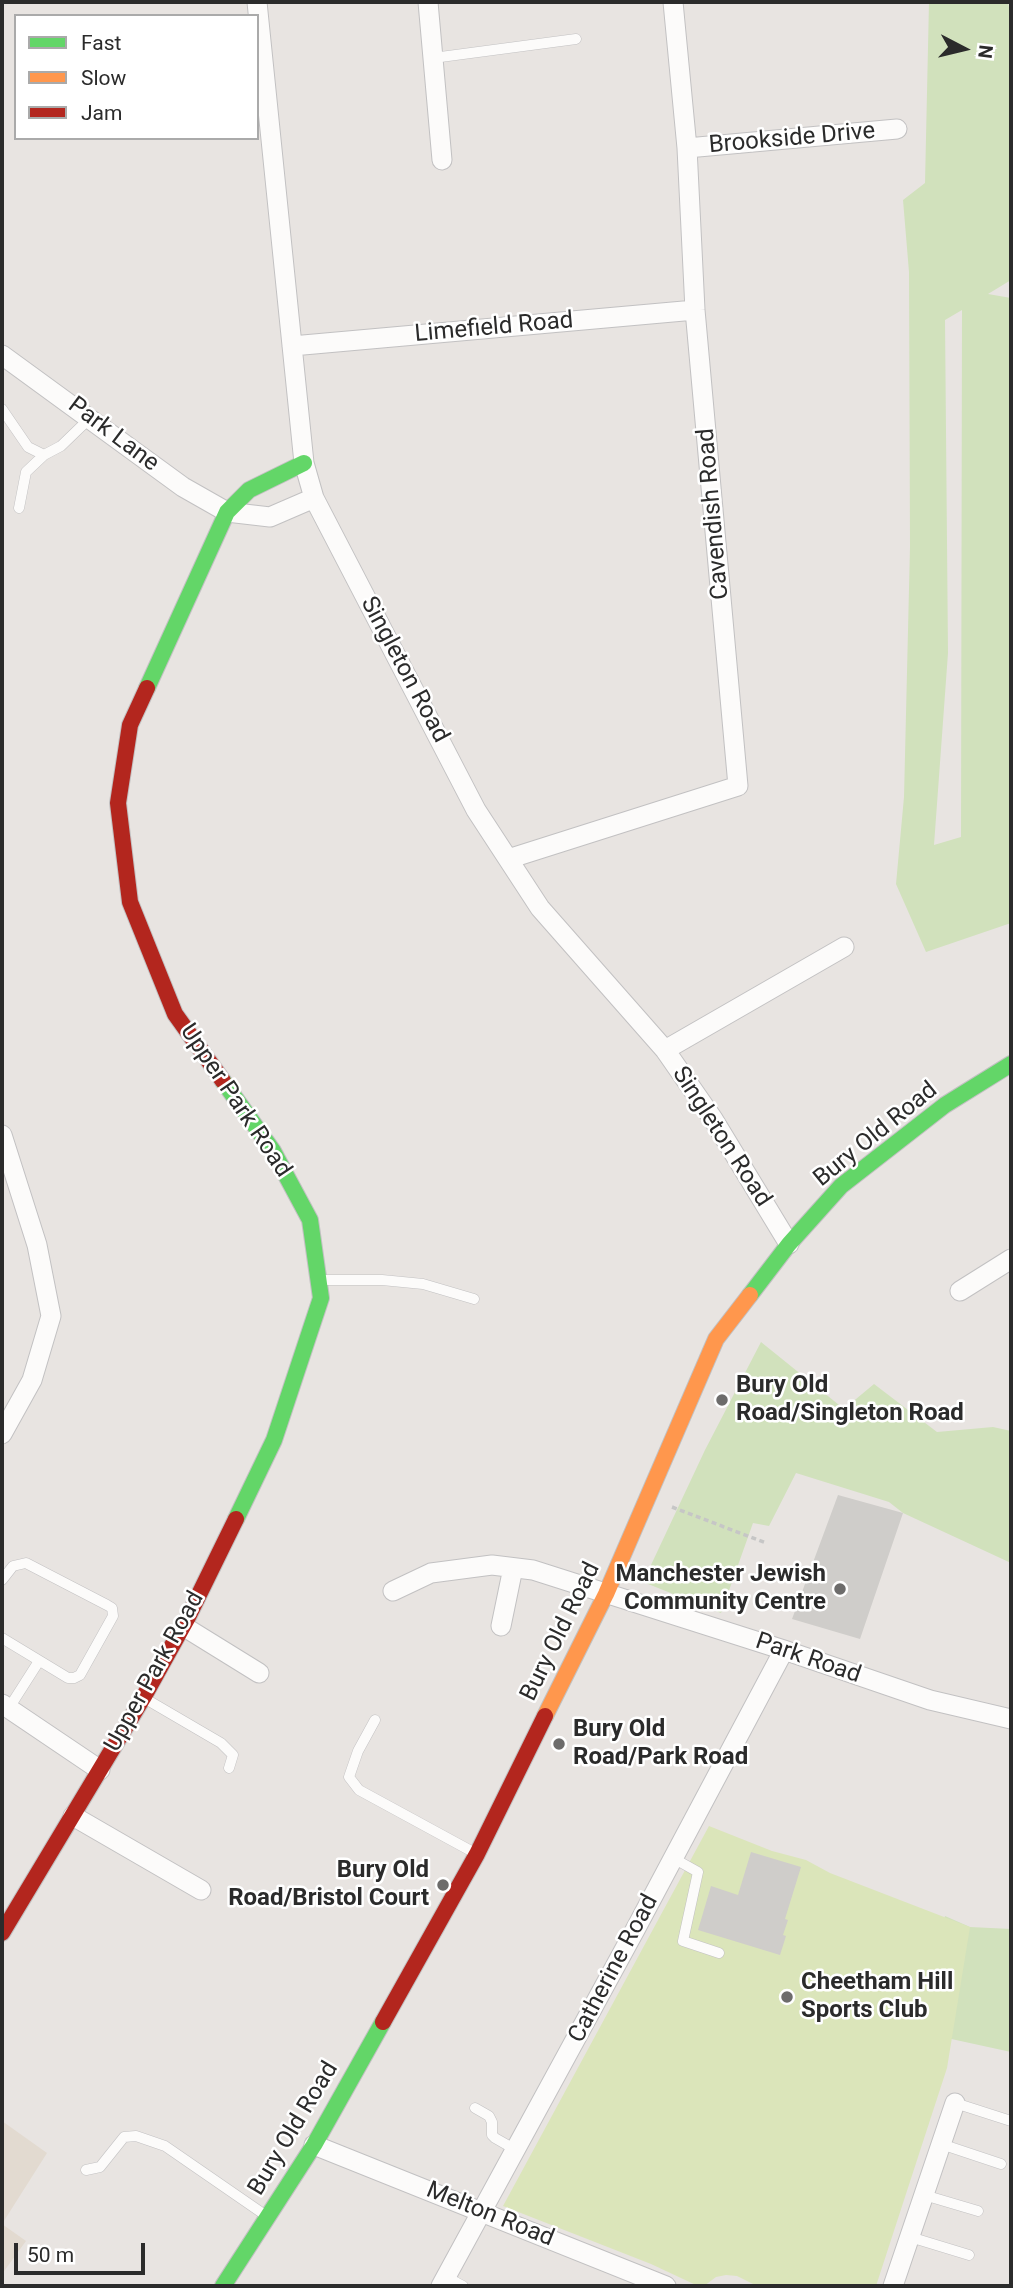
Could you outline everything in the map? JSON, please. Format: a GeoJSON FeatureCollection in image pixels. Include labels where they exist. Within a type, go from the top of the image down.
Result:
{"type":"FeatureCollection","features":[{"type":"Feature","properties":{"kind":"street"},"geometry":{"type":"LineString","coordinates":[[428,2],[442,160]]}},
{"type":"Feature","properties":{"kind":"street","name":"Cavendish Road"},"geometry":{"type":"LineString","coordinates":[[508,859],[738,786],[695,310],[687,148],[673,2]]}},
{"type":"Feature","properties":{"kind":"street","name":"Singleton Road"},"geometry":{"type":"LineString","coordinates":[[259,22],[304,463],[314,498],[473,803],[508,859],[540,908],[665,1050],[713,1119],[789,1244]]}},
{"type":"Feature","properties":{"kind":"street","name":"Brookside Drive"},"geometry":{"type":"LineString","coordinates":[[687,148],[897,129]]}},
{"type":"Feature","properties":{"kind":"street","name":"Limefield Road"},"geometry":{"type":"LineString","coordinates":[[292,345],[695,310]]}},
{"type":"Feature","properties":{"kind":"street","name":"Park Lane"},"geometry":{"type":"LineString","coordinates":[[2,355],[90,417],[183,488],[227,512]]}},
{"type":"Feature","properties":{"kind":"street","name":"Upper Park Road"},"geometry":{"type":"LineString","coordinates":[[2,1933],[143,1698],[183,1626],[274,1440],[321,1298],[310,1220],[273,1151],[175,1014],[130,902],[118,803],[130,725],[227,512],[249,490],[304,463]]}},
{"type":"Feature","properties":{"kind":"street"},"geometry":{"type":"LineString","coordinates":[[227,512],[270,517],[314,498]]}},
{"type":"Feature","properties":{"kind":"street"},"geometry":{"type":"LineString","coordinates":[[665,1050],[844,947]]}},
{"type":"Feature","properties":{"kind":"street","name":"Bury Old Road"},"geometry":{"type":"LineString","coordinates":[[223,2286],[314,2145],[477,1854],[606,1594],[716,1339],[789,1244],[841,1186],[945,1105],[1011,1064]]}},
{"type":"Feature","properties":{"kind":"street"},"geometry":{"type":"LineString","coordinates":[[2,1135],[37,1245],[51,1316],[32,1380],[2,1434]]}},
{"type":"Feature","properties":{"kind":"street"},"geometry":{"type":"LineString","coordinates":[[960,1291],[1011,1258]]}},
{"type":"Feature","properties":{"kind":"street","name":"Park Road"},"geometry":{"type":"LineString","coordinates":[[393,1591],[431,1573],[492,1565],[533,1570],[930,1700],[1011,1719]]}},
{"type":"Feature","properties":{"kind":"street"},"geometry":{"type":"LineString","coordinates":[[501,1626],[513,1568]]}},
{"type":"Feature","properties":{"kind":"street"},"geometry":{"type":"LineString","coordinates":[[183,1626],[259,1673]]}},
{"type":"Feature","properties":{"kind":"street","name":"Catherine Road"},"geometry":{"type":"LineString","coordinates":[[450,2283],[482,2213],[784,1650]]}},
{"type":"Feature","properties":{"kind":"street"},"geometry":{"type":"LineString","coordinates":[[5,1706],[100,1770]]}},
{"type":"Feature","properties":{"kind":"street"},"geometry":{"type":"LineString","coordinates":[[73,1816],[201,1890]]}},
{"type":"Feature","properties":{"kind":"street"},"geometry":{"type":"LineString","coordinates":[[892,2286],[954,2103]]}},
{"type":"Feature","properties":{"kind":"street","name":"Melton Road"},"geometry":{"type":"LineString","coordinates":[[314,2145],[646,2282],[666,2286]]}},
{"type":"Feature","properties":{"kind":"lane"},"geometry":{"type":"LineString","coordinates":[[433,58],[576,39]]}},
{"type":"Feature","properties":{"kind":"lane"},"geometry":{"type":"LineString","coordinates":[[2,409],[28,447],[44,455]]}},
{"type":"Feature","properties":{"kind":"lane"},"geometry":{"type":"LineString","coordinates":[[19,508],[26,472],[44,455],[61,446],[90,417]]}},
{"type":"Feature","properties":{"kind":"lane"},"geometry":{"type":"LineString","coordinates":[[319,1279],[424,1284],[474,1299]]}},
{"type":"Feature","properties":{"kind":"lane"},"geometry":{"type":"LineString","coordinates":[[2,1580],[13,1566],[26,1563],[107,1605],[113,1611],[111,1622],[80,1675],[68,1678],[2,1638]]}},
{"type":"Feature","properties":{"kind":"lane"},"geometry":{"type":"LineString","coordinates":[[5,1706],[39,1661]]}},
{"type":"Feature","properties":{"kind":"lane"},"geometry":{"type":"LineString","coordinates":[[143,1698],[220,1742],[233,1755],[229,1768]]}},
{"type":"Feature","properties":{"kind":"lane"},"geometry":{"type":"LineString","coordinates":[[375,1720],[358,1751],[349,1777],[359,1790],[477,1854]]}},
{"type":"Feature","properties":{"kind":"lane"},"geometry":{"type":"LineString","coordinates":[[673,1858],[698,1872],[683,1941],[719,1953]]}},
{"type":"Feature","properties":{"kind":"lane"},"geometry":{"type":"LineString","coordinates":[[954,2103],[1011,2121]]}},
{"type":"Feature","properties":{"kind":"lane"},"geometry":{"type":"LineString","coordinates":[[475,2108],[489,2116],[492,2135],[516,2150]]}},
{"type":"Feature","properties":{"kind":"lane"},"geometry":{"type":"LineString","coordinates":[[86,2170],[100,2167],[124,2137],[136,2136],[165,2146],[268,2217]]}},
{"type":"Feature","properties":{"kind":"lane"},"geometry":{"type":"LineString","coordinates":[[941,2144],[1002,2164]]}},
{"type":"Feature","properties":{"kind":"lane"},"geometry":{"type":"LineString","coordinates":[[924,2195],[978,2211]]}},
{"type":"Feature","properties":{"kind":"lane"},"geometry":{"type":"LineString","coordinates":[[910,2237],[969,2255]]}},
{"type":"Feature","properties":{"kind":"path"},"geometry":{"type":"LineString","coordinates":[[672,1507],[766,1543]]}},
{"type":"Feature","properties":{"kind":"shaded area"},"geometry":{"type":"Polygon","coordinates":[[[2,2121],[47,2153],[2,2224],[2,2121]]]}},
{"type":"Feature","properties":{"kind":"shaded area"},"geometry":{"type":"Polygon","coordinates":[[[2,2224],[26,2241],[2,2274],[2,2224]]]}},
{"type":"Feature","properties":{"kind":"green space"},"geometry":{"type":"Polygon","coordinates":[[[929,2],[1008,2],[1011,19],[1011,280],[988,294],[1011,298],[1011,923],[926,952],[896,884],[904,797],[910,547],[909,272],[903,200],[925,183],[929,2]],[[962,310],[945,320],[948,653],[934,845],[961,837],[962,310]]]}},
{"type":"Feature","properties":{"kind":"green space"},"geometry":{"type":"Polygon","coordinates":[[[761,1342],[844,1409],[874,1384],[937,1432],[993,1427],[1011,1431],[1011,1563],[903,1513],[889,1502],[796,1473],[769,1526],[753,1523],[721,1613],[643,1582],[705,1450],[761,1342]]]}},
{"type":"Feature","properties":{"kind":"green space","name":"Cheetham Hill Sports Club"},"geometry":{"type":"Polygon","coordinates":[[[709,1826],[772,1851],[806,1860],[830,1873],[970,1927],[947,2068],[876,2286],[757,2286],[737,2276],[726,2275],[716,2277],[704,2286],[698,2286],[651,2264],[503,2206],[709,1826]]]}},
{"type":"Feature","properties":{"kind":"green space"},"geometry":{"type":"Polygon","coordinates":[[[945,1916],[970,1927],[1011,1929],[1011,2052],[910,2030],[945,1916]]]}},
{"type":"Feature","properties":{"kind":"building","name":"Manchester Jewish Community Centre"},"geometry":{"type":"Polygon","coordinates":[[[838,1495],[903,1513],[860,1639],[792,1619],[838,1495]]]}},
{"type":"Feature","properties":{"kind":"building"},"geometry":{"type":"Polygon","coordinates":[[[751,1852],[801,1867],[785,1919],[788,1920],[783,1935],[786,1936],[780,1955],[698,1930],[711,1886],[738,1895],[751,1852]]]}},
{"type":"Feature","properties":{"kind":"traffic: fast"},"geometry":{"type":"LineString","coordinates":[[147,688],[227,512],[249,490],[304,463]]}},
{"type":"Feature","properties":{"kind":"traffic: fast"},"geometry":{"type":"LineString","coordinates":[[750,1295],[789,1244],[841,1186],[945,1105],[1011,1064]]}},
{"type":"Feature","properties":{"kind":"traffic: fast"},"geometry":{"type":"LineString","coordinates":[[223,1081],[273,1151],[310,1220],[321,1298],[274,1440],[236,1519]]}},
{"type":"Feature","properties":{"kind":"traffic: fast"},"geometry":{"type":"LineString","coordinates":[[223,2286],[314,2145],[383,2022]]}},
{"type":"Feature","properties":{"kind":"traffic: slow"},"geometry":{"type":"LineString","coordinates":[[545,1716],[606,1594],[716,1339],[750,1295]]}},
{"type":"Feature","properties":{"kind":"traffic: jam"},"geometry":{"type":"LineString","coordinates":[[147,688],[130,725],[118,803],[130,902],[175,1014],[223,1081]]}},
{"type":"Feature","properties":{"kind":"traffic: jam"},"geometry":{"type":"LineString","coordinates":[[2,1933],[143,1698],[188,1617],[236,1519]]}},
{"type":"Feature","properties":{"kind":"traffic: jam"},"geometry":{"type":"LineString","coordinates":[[383,2022],[477,1854],[545,1716]]}},
{"type":"Feature","properties":{"kind":"place","name":"Bury Old Road/Singleton Road"},"geometry":{"type":"Point","coordinates":[722,1400]}},
{"type":"Feature","properties":{"kind":"place","name":"Manchester Jewish Community Centre"},"geometry":{"type":"Point","coordinates":[840,1589]}},
{"type":"Feature","properties":{"kind":"place","name":"Bury Old Road/Park Road"},"geometry":{"type":"Point","coordinates":[559,1744]}},
{"type":"Feature","properties":{"kind":"place","name":"Bury Old Road/Bristol Court"},"geometry":{"type":"Point","coordinates":[443,1885]}},
{"type":"Feature","properties":{"kind":"place","name":"Cheetham Hill Sports Club"},"geometry":{"type":"Point","coordinates":[787,1997]}}]}
